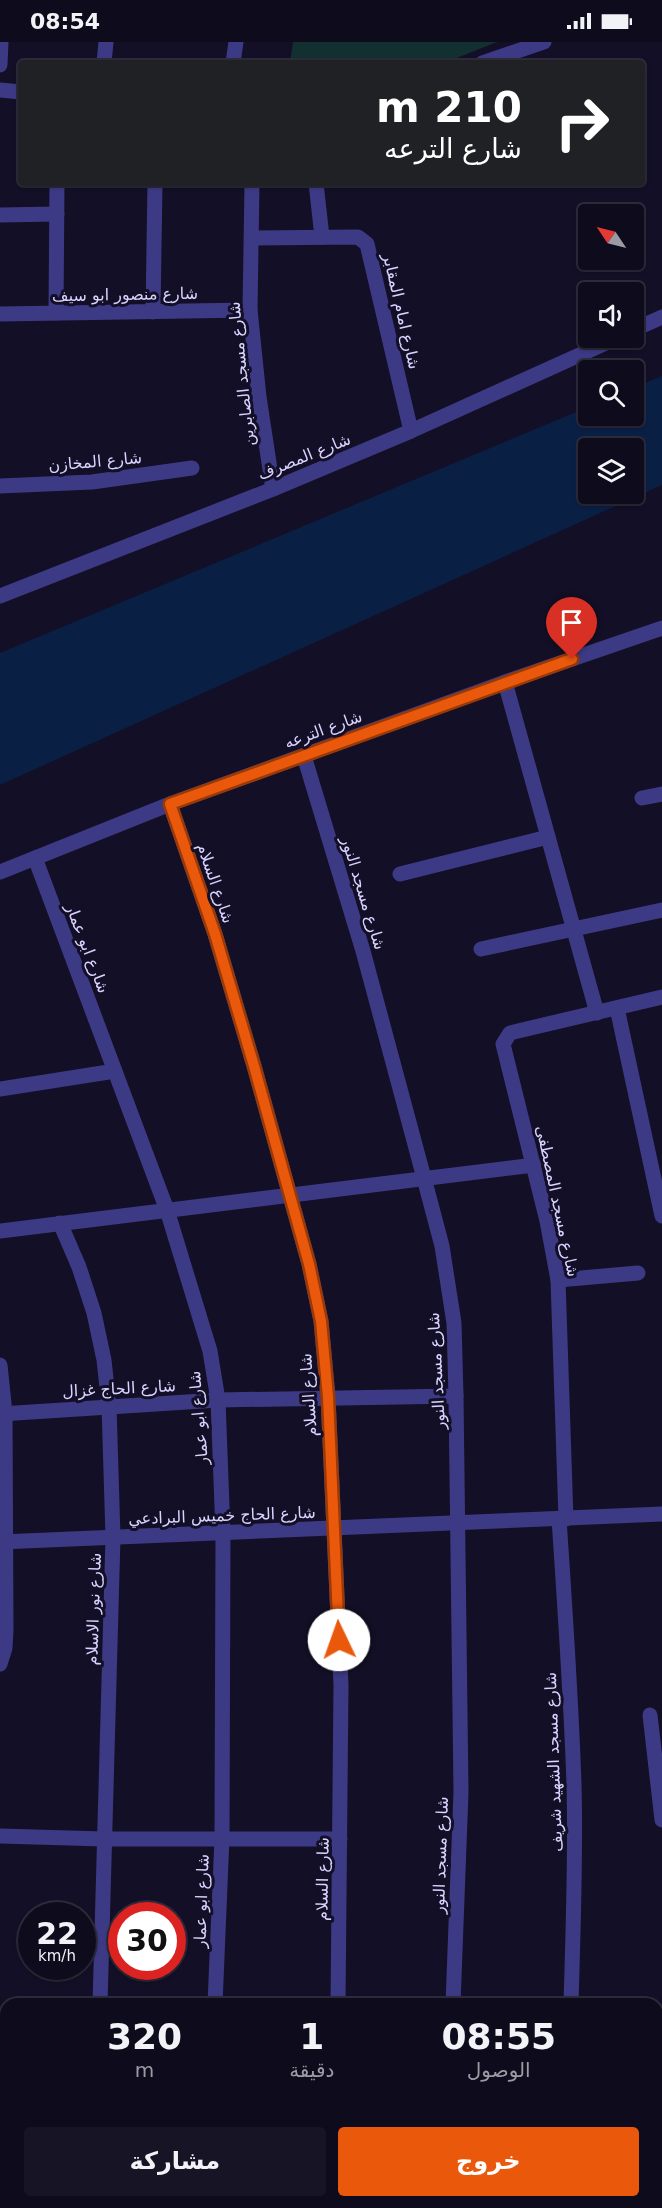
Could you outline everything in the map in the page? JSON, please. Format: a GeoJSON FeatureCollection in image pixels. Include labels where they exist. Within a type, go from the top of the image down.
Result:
{"type":"FeatureCollection","features":[{"type":"Feature","properties":{"kind":"street"},"geometry":{"type":"LineString","coordinates":[[0,65],[1,42]]}},
{"type":"Feature","properties":{"kind":"street"},"geometry":{"type":"LineString","coordinates":[[104,60],[106,42]]}},
{"type":"Feature","properties":{"kind":"street"},"geometry":{"type":"LineString","coordinates":[[233,60],[236,42]]}},
{"type":"Feature","properties":{"kind":"street"},"geometry":{"type":"LineString","coordinates":[[491,60],[544,42]]}},
{"type":"Feature","properties":{"kind":"street"},"geometry":{"type":"LineString","coordinates":[[0,90],[18,92]]}},
{"type":"Feature","properties":{"kind":"street"},"geometry":{"type":"LineString","coordinates":[[56,313],[57,186]]}},
{"type":"Feature","properties":{"kind":"street"},"geometry":{"type":"LineString","coordinates":[[153,312],[155,186]]}},
{"type":"Feature","properties":{"kind":"street","name":"شارع مسجد الصابرين"},"geometry":{"type":"LineString","coordinates":[[252,186],[250,310],[259,397],[273,489]]}},
{"type":"Feature","properties":{"kind":"street"},"geometry":{"type":"LineString","coordinates":[[316,186],[322,237]]}},
{"type":"Feature","properties":{"kind":"street"},"geometry":{"type":"LineString","coordinates":[[0,216],[57,214]]}},
{"type":"Feature","properties":{"kind":"street","name":"شارع امام المقابر"},"geometry":{"type":"LineString","coordinates":[[252,238],[358,237],[367,244],[411,431]]}},
{"type":"Feature","properties":{"kind":"street","name":"شارع منصور ابو سيف"},"geometry":{"type":"LineString","coordinates":[[0,314],[250,310]]}},
{"type":"Feature","properties":{"kind":"street"},"geometry":{"type":"LineString","coordinates":[[644,325],[662,317]]}},
{"type":"Feature","properties":{"kind":"street","name":"شارع المصرف"},"geometry":{"type":"LineString","coordinates":[[0,596],[273,489],[411,431],[595,348]]}},
{"type":"Feature","properties":{"kind":"street","name":"شارع المخازن"},"geometry":{"type":"LineString","coordinates":[[0,486],[92,482],[192,468]]}},
{"type":"Feature","properties":{"kind":"street","name":"شارع الترعه"},"geometry":{"type":"LineString","coordinates":[[0,872],[170,804],[505,682],[662,628]]}},
{"type":"Feature","properties":{"kind":"street"},"geometry":{"type":"LineString","coordinates":[[505,682],[597,1013],[662,997]]}},
{"type":"Feature","properties":{"kind":"street","name":"شارع مسجد النور"},"geometry":{"type":"LineString","coordinates":[[304,756],[363,951],[442,1246],[454,1323],[461,1792],[453,1998]]}},
{"type":"Feature","properties":{"kind":"street"},"geometry":{"type":"LineString","coordinates":[[642,798],[662,794]]}},
{"type":"Feature","properties":{"kind":"street","name":"شارع السلام"},"geometry":{"type":"LineString","coordinates":[[170,804],[215,934],[254,1066],[309,1264],[321,1321],[328,1397],[341,1685],[338,1998]]}},
{"type":"Feature","properties":{"kind":"street"},"geometry":{"type":"LineString","coordinates":[[399,874],[548,837]]}},
{"type":"Feature","properties":{"kind":"street","name":"شارع ابو عمار"},"geometry":{"type":"LineString","coordinates":[[35,858],[167,1210],[210,1351],[218,1400],[223,1533],[222,1838],[215,1998]]}},
{"type":"Feature","properties":{"kind":"street"},"geometry":{"type":"LineString","coordinates":[[481,949],[662,910]]}},
{"type":"Feature","properties":{"kind":"street"},"geometry":{"type":"LineString","coordinates":[[617,1008],[659,1186],[662,1215]]}},
{"type":"Feature","properties":{"kind":"street","name":"شارع مسجد المصطفى"},"geometry":{"type":"LineString","coordinates":[[562,1519],[558,1280],[534,1165],[503,1044],[506,1037],[518,1031],[597,1013]]}},
{"type":"Feature","properties":{"kind":"street"},"geometry":{"type":"LineString","coordinates":[[0,1089],[115,1071]]}},
{"type":"Feature","properties":{"kind":"street"},"geometry":{"type":"LineString","coordinates":[[0,1231],[534,1165]]}},
{"type":"Feature","properties":{"kind":"street","name":"شارع نور الاسلام"},"geometry":{"type":"LineString","coordinates":[[60,1223],[79,1267],[94,1313],[104,1360],[109,1406],[113,1537],[100,1998]]}},
{"type":"Feature","properties":{"kind":"street"},"geometry":{"type":"LineString","coordinates":[[558,1280],[638,1273]]}},
{"type":"Feature","properties":{"kind":"street"},"geometry":{"type":"LineString","coordinates":[[0,1365],[2,1542],[6,1630],[5,1648],[0,1664]]}},
{"type":"Feature","properties":{"kind":"street","name":"شارع الحاج غزال"},"geometry":{"type":"LineString","coordinates":[[2,1414],[218,1400],[456,1396]]}},
{"type":"Feature","properties":{"kind":"street","name":"شارع الحاج خميس البرادعي"},"geometry":{"type":"LineString","coordinates":[[2,1542],[662,1514]]}},
{"type":"Feature","properties":{"kind":"street","name":"شارع مسجد الشهيد شريف"},"geometry":{"type":"LineString","coordinates":[[562,1519],[574,1786],[571,1998]]}},
{"type":"Feature","properties":{"kind":"street"},"geometry":{"type":"LineString","coordinates":[[650,1715],[662,1820]]}},
{"type":"Feature","properties":{"kind":"street"},"geometry":{"type":"LineString","coordinates":[[0,1836],[104,1839],[340,1839]]}},
{"type":"Feature","properties":{"kind":"green space"},"geometry":{"type":"Polygon","coordinates":[[[293,42],[497,42],[452,60],[290,60],[293,42]]]}},
{"type":"Feature","properties":{"kind":"water"},"geometry":{"type":"Polygon","coordinates":[[[662,376],[662,485],[644,493],[644,438],[578,438],[578,504],[620,504],[0,785],[0,653],[578,411],[578,426],[644,426],[644,383],[662,376]]]}},
{"type":"Feature","properties":{"kind":"route"},"geometry":{"type":"LineString","coordinates":[[339,1640],[328,1397],[321,1321],[309,1264],[254,1066],[215,934],[170,804],[572,659]]}}]}
